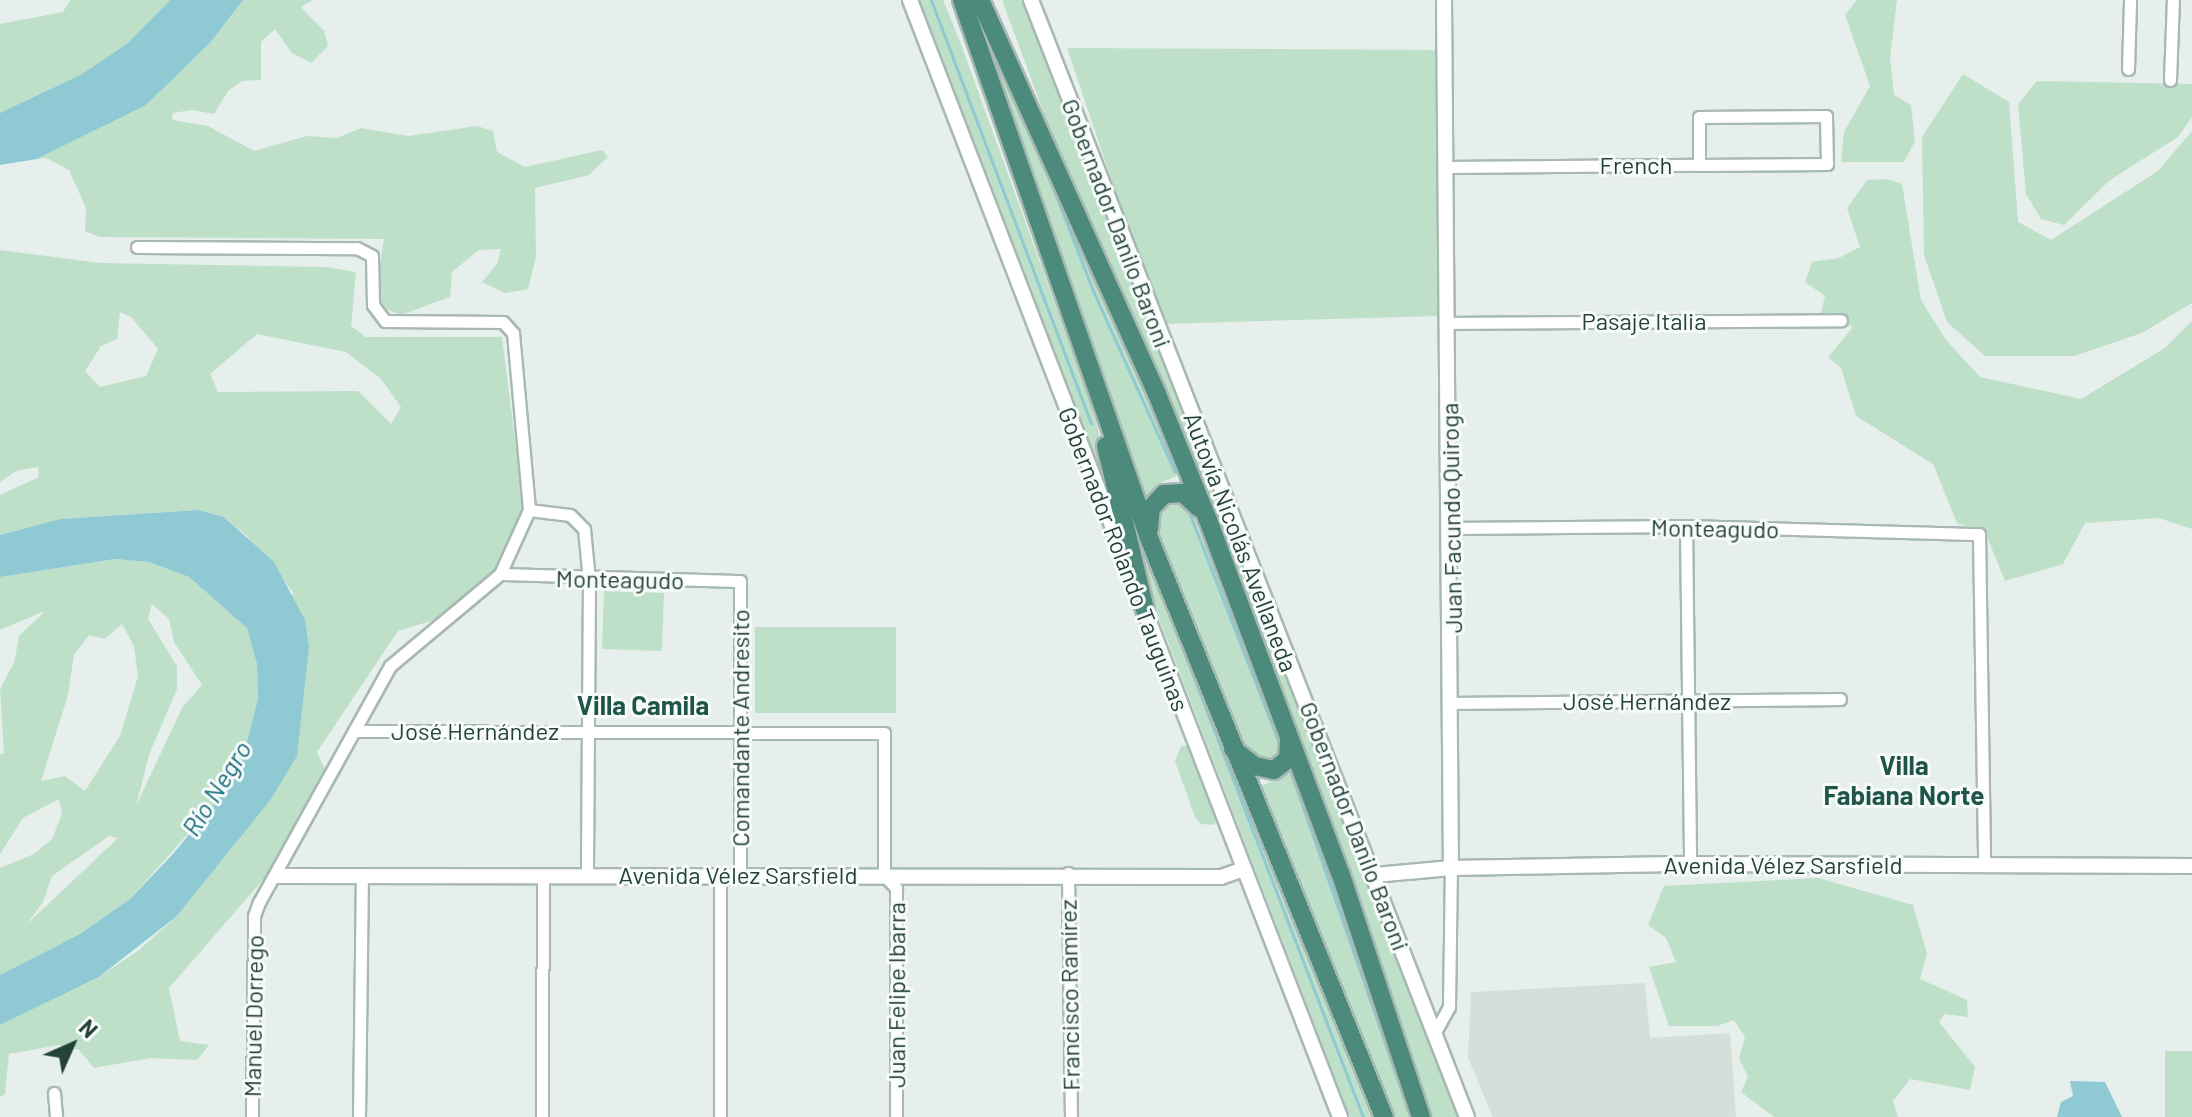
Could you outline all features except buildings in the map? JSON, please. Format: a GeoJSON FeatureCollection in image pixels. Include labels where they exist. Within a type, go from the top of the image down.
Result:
{"type":"FeatureCollection","features":[{"type":"Feature","properties":{"kind":"highway"},"geometry":{"type":"LineString","coordinates":[[951,0],[1016,157]]}},
{"type":"Feature","properties":{"kind":"highway"},"geometry":{"type":"LineString","coordinates":[[962,0],[1149,538],[1231,747],[1384,1117]]}},
{"type":"Feature","properties":{"kind":"highway","name":"Autovía Nicolás Avellaneda"},"geometry":{"type":"LineString","coordinates":[[980,0],[1208,520],[1288,729],[1421,1117]]}},
{"type":"Feature","properties":{"kind":"highway"},"geometry":{"type":"LineString","coordinates":[[992,0],[1030,109]]}},
{"type":"Feature","properties":{"kind":"highway"},"geometry":{"type":"LineString","coordinates":[[1083,354],[1145,610]]}},
{"type":"Feature","properties":{"kind":"highway"},"geometry":{"type":"LineString","coordinates":[[1149,538],[1151,508],[1168,492],[1187,495],[1208,520]]}},
{"type":"Feature","properties":{"kind":"highway"},"geometry":{"type":"LineString","coordinates":[[1231,747],[1260,768],[1278,769],[1291,752],[1288,729]]}},
{"type":"Feature","properties":{"kind":"street","name":"Gobernador Rolando Tauguinas"},"geometry":{"type":"LineString","coordinates":[[910,0],[1340,1117]]}},
{"type":"Feature","properties":{"kind":"street","name":"Gobernador Danilo Baroni"},"geometry":{"type":"LineString","coordinates":[[1031,0],[1467,1117]]}},
{"type":"Feature","properties":{"kind":"street","name":"Juan Facundo Quiroga"},"geometry":{"type":"LineString","coordinates":[[1435,1032],[1449,1007],[1453,703],[1444,0]]}},
{"type":"Feature","properties":{"kind":"street"},"geometry":{"type":"LineString","coordinates":[[2128,69],[2130,0]]}},
{"type":"Feature","properties":{"kind":"street"},"geometry":{"type":"LineString","coordinates":[[2170,80],[2173,0]]}},
{"type":"Feature","properties":{"kind":"street","name":"French"},"geometry":{"type":"LineString","coordinates":[[1446,167],[1827,164],[1826,116],[1699,117],[1699,165]]}},
{"type":"Feature","properties":{"kind":"street"},"geometry":{"type":"LineString","coordinates":[[137,247],[357,248],[372,256],[373,305],[385,321],[503,322],[513,333],[529,510],[500,574],[390,666],[277,876]]}},
{"type":"Feature","properties":{"kind":"street","name":"Pasaje Italia"},"geometry":{"type":"LineString","coordinates":[[1448,323],[1841,320]]}},
{"type":"Feature","properties":{"kind":"street"},"geometry":{"type":"LineString","coordinates":[[529,510],[578,521],[589,580],[587,875]]}},
{"type":"Feature","properties":{"kind":"street"},"geometry":{"type":"LineString","coordinates":[[1686,526],[1690,864]]}},
{"type":"Feature","properties":{"kind":"street","name":"Monteagudo"},"geometry":{"type":"LineString","coordinates":[[1451,528],[1686,526],[1979,534],[1984,865]]}},
{"type":"Feature","properties":{"kind":"street","name":"Monteagudo"},"geometry":{"type":"LineString","coordinates":[[500,574],[589,580],[740,581]]}},
{"type":"Feature","properties":{"kind":"street","name":"Comandante Andresito"},"geometry":{"type":"LineString","coordinates":[[740,581],[737,735],[740,875]]}},
{"type":"Feature","properties":{"kind":"street","name":"José Hernández"},"geometry":{"type":"LineString","coordinates":[[1453,703],[1840,699]]}},
{"type":"Feature","properties":{"kind":"street","name":"José Hernández"},"geometry":{"type":"LineString","coordinates":[[354,731],[737,735],[884,733]]}},
{"type":"Feature","properties":{"kind":"street","name":"Juan Felipe Ibarra"},"geometry":{"type":"LineString","coordinates":[[884,733],[884,875],[896,888],[896,1117]]}},
{"type":"Feature","properties":{"kind":"street","name":"Avenida Vélez Sarsfield"},"geometry":{"type":"LineString","coordinates":[[1375,875],[1451,868],[1690,864],[2192,866]]}},
{"type":"Feature","properties":{"kind":"street","name":"Avenida Vélez Sarsfield"},"geometry":{"type":"LineString","coordinates":[[277,876],[1068,873],[1221,877],[1244,869]]}},
{"type":"Feature","properties":{"kind":"street","name":"Francisco Ramírez"},"geometry":{"type":"LineString","coordinates":[[1068,873],[1071,1117]]}},
{"type":"Feature","properties":{"kind":"street"},"geometry":{"type":"LineString","coordinates":[[542,1117],[543,875]]}},
{"type":"Feature","properties":{"kind":"street","name":"Manuel Dorrego"},"geometry":{"type":"LineString","coordinates":[[252,1117],[254,916],[277,876]]}},
{"type":"Feature","properties":{"kind":"street"},"geometry":{"type":"LineString","coordinates":[[359,1117],[362,876]]}},
{"type":"Feature","properties":{"kind":"street","name":"Comandante Andresito"},"geometry":{"type":"LineString","coordinates":[[720,876],[720,1117]]}},
{"type":"Feature","properties":{"kind":"street"},"geometry":{"type":"LineString","coordinates":[[54,1093],[56,1117]]}},
{"type":"Feature","properties":{"kind":"shaded area"},"geometry":{"type":"Polygon","coordinates":[[[1645,983],[1650,1038],[1730,1033],[1736,1117],[1493,1117],[1468,1058],[1471,992],[1645,983]]]}},
{"type":"Feature","properties":{"kind":"green space"},"geometry":{"type":"Polygon","coordinates":[[[70,0],[170,0],[128,43],[82,74],[0,113],[0,24],[63,12],[70,0]]]}},
{"type":"Feature","properties":{"kind":"green space"},"geometry":{"type":"Polygon","coordinates":[[[243,0],[313,0],[301,7],[324,31],[328,46],[311,63],[292,53],[275,29],[261,42],[261,80],[242,81],[228,91],[214,114],[192,110],[173,113],[172,120],[208,126],[254,151],[307,136],[337,138],[361,128],[409,136],[477,126],[493,131],[497,152],[525,167],[602,150],[608,157],[589,175],[535,188],[536,257],[528,289],[505,293],[482,282],[497,264],[501,249],[479,250],[452,272],[450,297],[401,315],[383,308],[377,285],[384,239],[100,237],[85,231],[86,208],[69,170],[46,158],[37,159],[146,105],[210,43],[243,0]]]}},
{"type":"Feature","properties":{"kind":"green space"},"geometry":{"type":"Polygon","coordinates":[[[920,0],[943,0],[961,44],[1089,398],[1138,572],[920,0]]]}},
{"type":"Feature","properties":{"kind":"green space"},"geometry":{"type":"Polygon","coordinates":[[[1002,0],[1026,0],[1459,1117],[1429,1117],[1310,761],[1178,422],[1064,168],[1002,0]]]}},
{"type":"Feature","properties":{"kind":"green space"},"geometry":{"type":"Polygon","coordinates":[[[1857,0],[1897,0],[1890,58],[1894,95],[1911,105],[1915,141],[1904,162],[1841,162],[1844,132],[1870,86],[1845,15],[1857,0]]]}},
{"type":"Feature","properties":{"kind":"green space"},"geometry":{"type":"Polygon","coordinates":[[[986,36],[1151,393],[1181,474],[1157,484],[1144,499],[986,36]]]}},
{"type":"Feature","properties":{"kind":"green space"},"geometry":{"type":"Polygon","coordinates":[[[1067,48],[1437,50],[1437,316],[1160,324],[1067,48]]]}},
{"type":"Feature","properties":{"kind":"green space"},"geometry":{"type":"Polygon","coordinates":[[[1963,74],[2009,102],[2018,222],[2051,240],[2158,171],[2192,131],[2192,303],[2142,333],[2074,356],[1985,356],[1947,322],[1924,255],[1922,137],[1963,74]]]}},
{"type":"Feature","properties":{"kind":"green space"},"geometry":{"type":"Polygon","coordinates":[[[2037,81],[2192,84],[2192,117],[2178,137],[2110,180],[2064,225],[2041,219],[2026,194],[2018,104],[2037,81]]]}},
{"type":"Feature","properties":{"kind":"green space"},"geometry":{"type":"Polygon","coordinates":[[[1887,179],[1902,184],[1921,300],[1946,340],[1980,377],[2081,399],[2165,348],[2192,321],[2192,529],[2159,518],[2085,523],[2063,564],[2005,581],[1985,532],[1957,523],[1933,464],[1856,416],[1841,368],[1828,357],[1853,327],[1821,313],[1825,296],[1805,282],[1812,262],[1839,258],[1860,247],[1847,208],[1867,180],[1887,179]]]}},
{"type":"Feature","properties":{"kind":"green space"},"geometry":{"type":"Polygon","coordinates":[[[0,250],[100,263],[327,267],[356,272],[351,326],[366,337],[502,337],[524,511],[496,570],[444,617],[398,631],[317,752],[328,776],[274,867],[169,988],[180,1041],[209,1045],[197,1060],[150,1058],[94,1068],[79,1050],[59,1045],[9,1054],[5,1094],[0,1097],[0,1025],[99,977],[139,950],[177,916],[238,840],[293,592],[247,536],[224,517],[199,510],[60,519],[0,535],[0,495],[39,477],[38,467],[16,471],[0,482],[0,250]],[[120,312],[117,339],[101,346],[85,371],[100,387],[146,376],[158,349],[131,317],[120,312]],[[257,334],[210,374],[218,392],[358,391],[391,424],[401,407],[381,379],[346,352],[257,334]]]}},
{"type":"Feature","properties":{"kind":"green space"},"geometry":{"type":"Polygon","coordinates":[[[1127,495],[1375,1117],[1350,1117],[1156,611],[1127,495]]]}},
{"type":"Feature","properties":{"kind":"green space"},"geometry":{"type":"Polygon","coordinates":[[[1172,498],[1189,506],[1283,735],[1285,745],[1275,763],[1248,756],[1153,524],[1155,509],[1172,498]]]}},
{"type":"Feature","properties":{"kind":"green space"},"geometry":{"type":"Polygon","coordinates":[[[115,559],[149,562],[189,577],[247,628],[257,664],[258,699],[244,753],[215,803],[130,899],[80,934],[0,975],[0,868],[34,854],[52,839],[62,814],[59,799],[23,818],[0,854],[0,754],[4,754],[0,689],[14,663],[19,636],[45,611],[0,630],[0,577],[115,559]],[[152,604],[148,619],[177,666],[177,689],[149,755],[136,806],[182,708],[202,685],[174,642],[169,619],[152,604]],[[122,624],[105,639],[89,635],[74,655],[68,695],[41,781],[65,776],[85,791],[120,736],[138,676],[134,646],[122,624]],[[109,836],[52,876],[43,902],[27,924],[118,838],[109,836]]]}},
{"type":"Feature","properties":{"kind":"green space"},"geometry":{"type":"Polygon","coordinates":[[[604,591],[664,593],[662,651],[602,649],[604,591]]]}},
{"type":"Feature","properties":{"kind":"green space"},"geometry":{"type":"Polygon","coordinates":[[[755,627],[896,627],[896,713],[755,713],[755,627]]]}},
{"type":"Feature","properties":{"kind":"green space"},"geometry":{"type":"Polygon","coordinates":[[[1181,746],[1190,746],[1219,819],[1213,825],[1201,824],[1195,817],[1175,761],[1181,746]]]}},
{"type":"Feature","properties":{"kind":"green space"},"geometry":{"type":"Polygon","coordinates":[[[1292,760],[1413,1117],[1394,1117],[1257,788],[1279,778],[1292,760]]]}},
{"type":"Feature","properties":{"kind":"green space"},"geometry":{"type":"Polygon","coordinates":[[[1818,878],[1913,905],[1927,954],[1920,979],[1967,1000],[1968,1017],[1944,1014],[1939,1022],[1975,1067],[1970,1090],[1910,1079],[1893,1101],[1898,1117],[1774,1117],[1741,1092],[1748,1077],[1739,1058],[1745,1037],[1734,1020],[1717,1026],[1669,1026],[1649,967],[1676,962],[1666,938],[1648,925],[1664,886],[1818,878]]]}},
{"type":"Feature","properties":{"kind":"green space"},"geometry":{"type":"Polygon","coordinates":[[[2165,1051],[2192,1051],[2192,1117],[2165,1117],[2165,1051]]]}},
{"type":"Feature","properties":{"kind":"water"},"geometry":{"type":"Polygon","coordinates":[[[170,0],[243,0],[210,43],[146,105],[37,159],[0,165],[0,113],[82,74],[128,43],[170,0]]]}},
{"type":"Feature","properties":{"kind":"water"},"geometry":{"type":"Polygon","coordinates":[[[199,510],[224,517],[274,562],[305,620],[309,647],[297,756],[271,799],[177,916],[99,977],[0,1025],[0,975],[80,934],[130,899],[173,854],[215,803],[244,753],[258,699],[257,664],[247,628],[189,577],[149,562],[115,559],[0,577],[0,535],[60,519],[199,510]]]}},
{"type":"Feature","properties":{"kind":"water"},"geometry":{"type":"Polygon","coordinates":[[[2070,1081],[2105,1082],[2122,1117],[2057,1117],[2061,1102],[2073,1096],[2070,1081]]]}},
{"type":"Feature","properties":{"kind":"waterway"},"geometry":{"type":"LineString","coordinates":[[931,0],[1091,424]]}},
{"type":"Feature","properties":{"kind":"waterway"},"geometry":{"type":"LineString","coordinates":[[1039,152],[1094,293],[1175,472]]}},
{"type":"Feature","properties":{"kind":"waterway"},"geometry":{"type":"LineString","coordinates":[[1187,507],[1280,746]]}},
{"type":"Feature","properties":{"kind":"waterway"},"geometry":{"type":"LineString","coordinates":[[1159,587],[1363,1117]]}},
{"type":"Feature","properties":{"kind":"waterway"},"geometry":{"type":"LineString","coordinates":[[1290,770],[1411,1117]]}},
{"type":"Feature","properties":{"kind":"waterway"},"geometry":{"type":"LineString","coordinates":[[1428,1036],[1459,1117]]}},
{"type":"Feature","properties":{"kind":"district","name":"Villa Camila"},"geometry":{"type":"Point","coordinates":[643,705]}},
{"type":"Feature","properties":{"kind":"district","name":"Villa Fabiana Norte"},"geometry":{"type":"Point","coordinates":[1904,780]}},
{"type":"Feature","properties":{"kind":"water label","name":"Río Negro"},"geometry":{"type":"Point","coordinates":[216,788]}}]}
